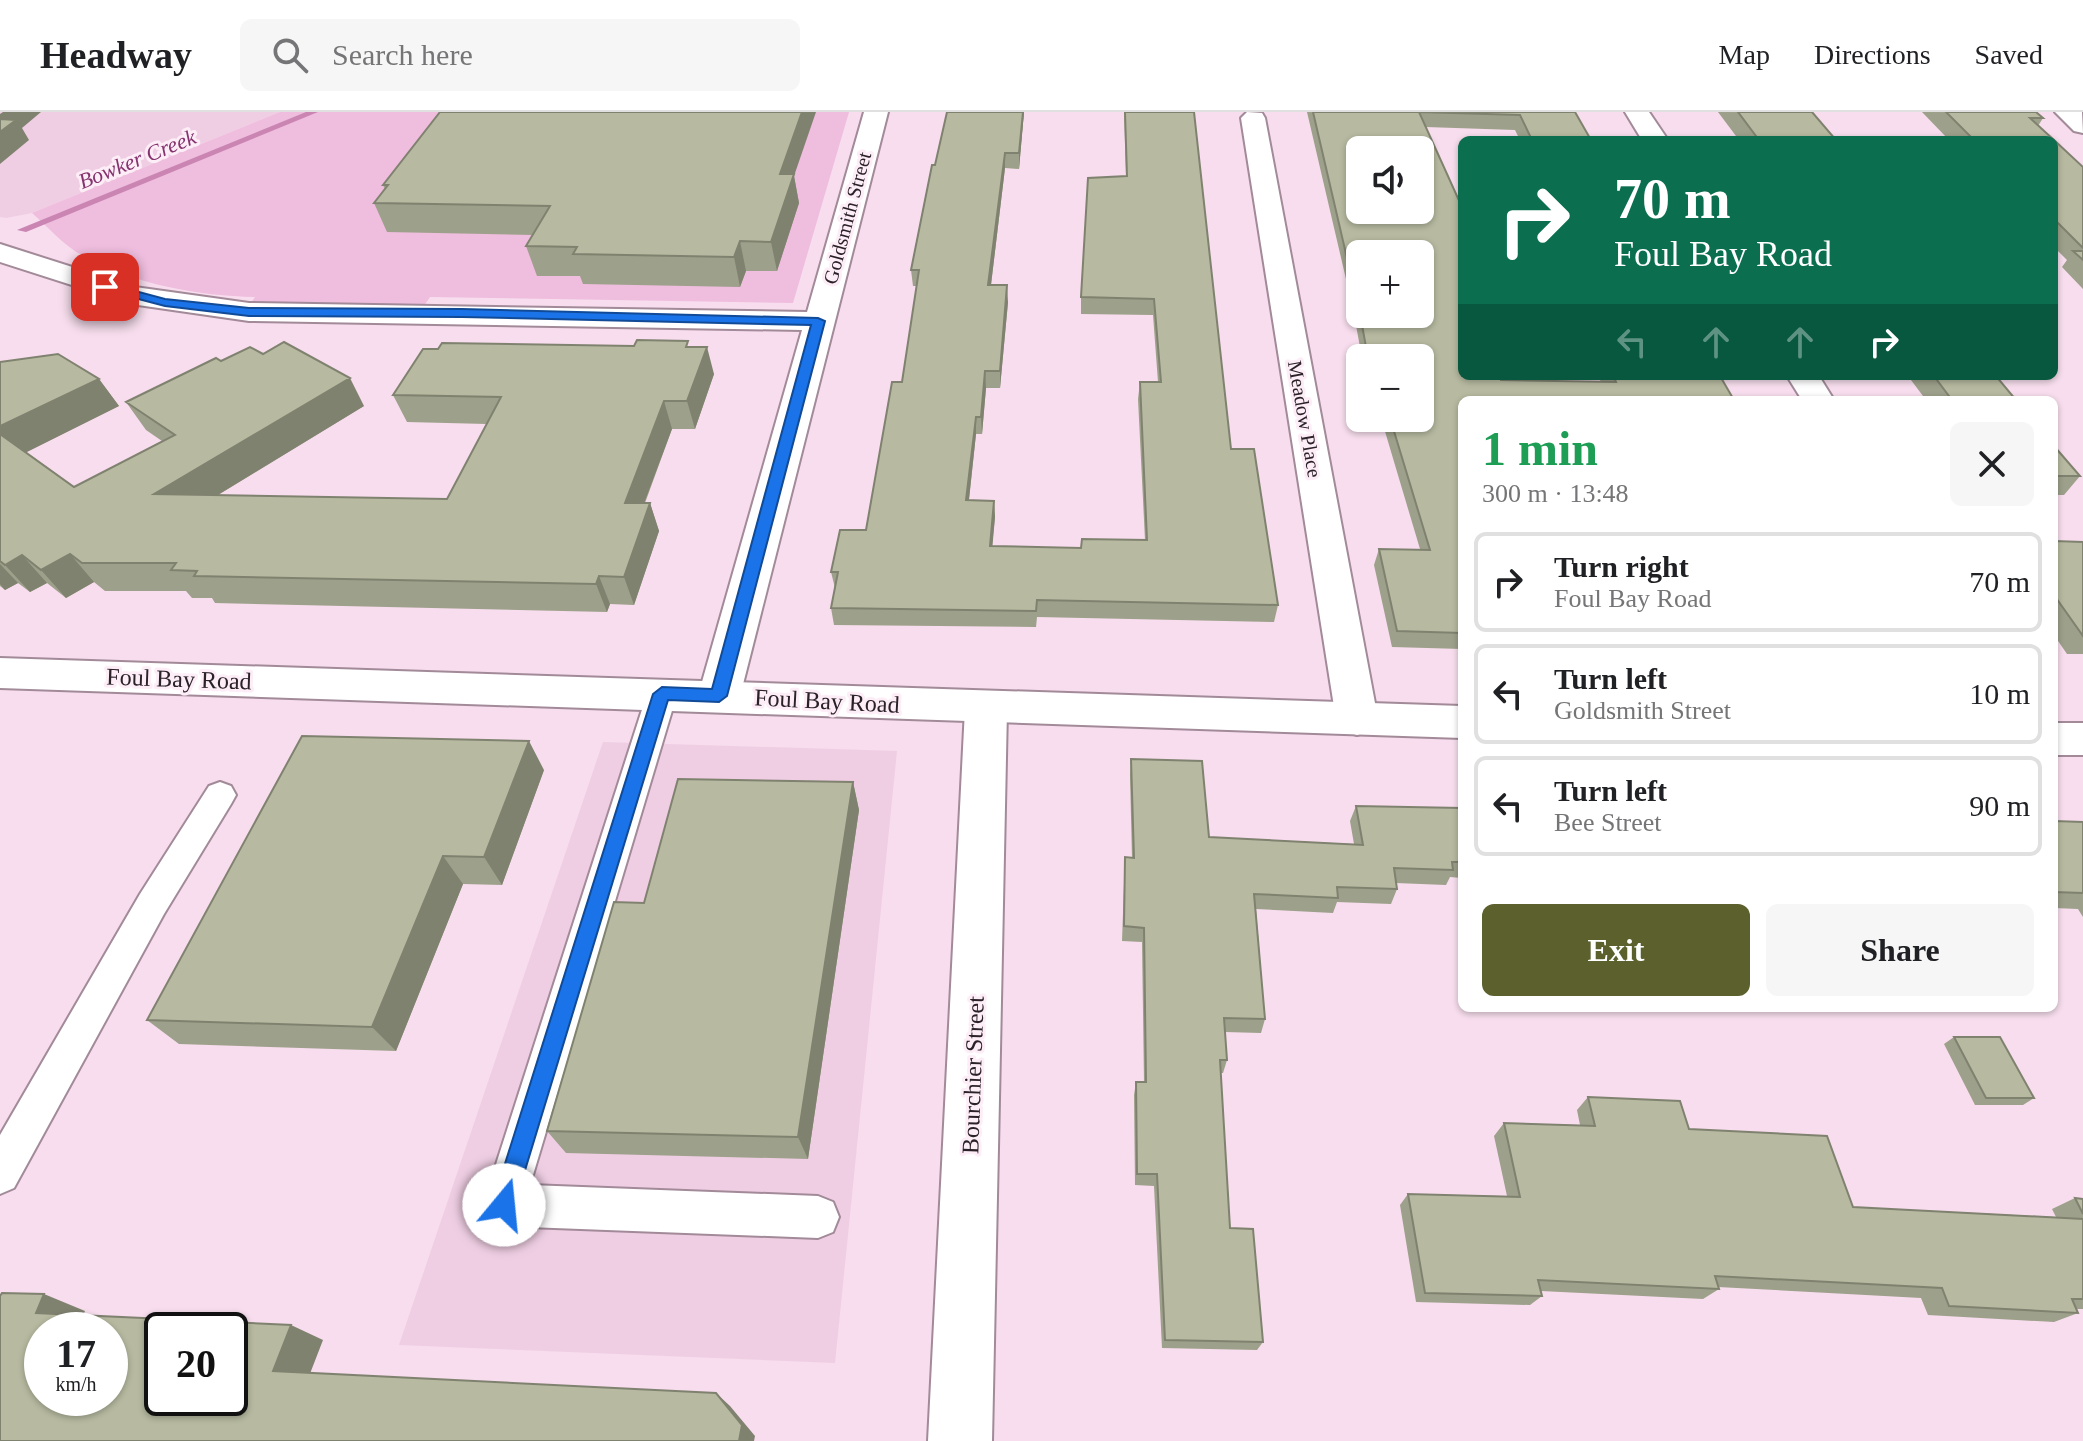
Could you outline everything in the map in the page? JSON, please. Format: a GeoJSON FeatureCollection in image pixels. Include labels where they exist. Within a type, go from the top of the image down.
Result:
{"type":"FeatureCollection","features":[{"type":"Feature","properties":{"kind":"street","name":"Goldsmith Street"},"geometry":{"type":"LineString","coordinates":[[719,696],[876,112]]}},
{"type":"Feature","properties":{"kind":"street"},"geometry":{"type":"LineString","coordinates":[[1637,112],[1652,136]]}},
{"type":"Feature","properties":{"kind":"street"},"geometry":{"type":"LineString","coordinates":[[2067,112],[2083,126]]}},
{"type":"Feature","properties":{"kind":"street","name":"Meadow Place"},"geometry":{"type":"LineString","coordinates":[[1253,118],[1357,719]]}},
{"type":"Feature","properties":{"kind":"street"},"geometry":{"type":"LineString","coordinates":[[0,253],[131,295],[165,303],[249,312],[475,313],[818,321]]}},
{"type":"Feature","properties":{"kind":"street","name":"Foul Bay Road"},"geometry":{"type":"LineString","coordinates":[[0,673],[719,696],[986,709],[1458,722]]}},
{"type":"Feature","properties":{"kind":"street","name":"Bourchier Street"},"geometry":{"type":"LineString","coordinates":[[960,1441],[986,709]]}},
{"type":"Feature","properties":{"kind":"street"},"geometry":{"type":"LineString","coordinates":[[2058,739],[2083,739]]}},
{"type":"Feature","properties":{"kind":"lane"},"geometry":{"type":"LineString","coordinates":[[662,694],[504,1205],[818,1217]]}},
{"type":"Feature","properties":{"kind":"lane"},"geometry":{"type":"LineString","coordinates":[[0,1174],[152,904],[220,795]]}},
{"type":"Feature","properties":{"kind":"shaded area"},"geometry":{"type":"Polygon","coordinates":[[[0,112],[280,112],[32,213],[6,218],[0,217],[0,112]]]}},
{"type":"Feature","properties":{"kind":"shaded area"},"geometry":{"type":"Polygon","coordinates":[[[280,112],[849,112],[793,303],[430,297],[419,313],[245,312],[255,297],[167,287],[124,274],[71,248],[32,213],[280,112]]]}},
{"type":"Feature","properties":{"kind":"shaded area"},"geometry":{"type":"Polygon","coordinates":[[[603,742],[897,751],[835,1363],[399,1345],[603,742]]]}},
{"type":"Feature","properties":{"kind":"building"},"geometry":{"type":"Polygon","coordinates":[[[440,112],[802,112],[780,174],[794,174],[771,242],[740,241],[734,257],[573,254],[577,247],[526,246],[550,206],[374,203],[388,185],[383,185],[440,112]]]}},
{"type":"Feature","properties":{"kind":"building"},"geometry":{"type":"Polygon","coordinates":[[[947,112],[1023,112],[1019,153],[1005,153],[988,285],[1007,285],[1000,371],[985,371],[981,417],[976,417],[966,500],[994,501],[990,546],[1081,548],[1082,539],[1147,540],[1140,382],[1161,382],[1154,299],[1081,297],[1088,178],[1127,176],[1125,112],[1194,112],[1231,449],[1254,449],[1278,605],[1037,600],[1036,611],[831,608],[838,572],[831,572],[840,530],[866,530],[892,382],[902,382],[919,270],[911,270],[932,165],[935,165],[947,112]]]}},
{"type":"Feature","properties":{"kind":"building"},"geometry":{"type":"Polygon","coordinates":[[[1313,112],[1419,112],[1430,136],[1346,136],[1346,224],[1434,224],[1434,145],[1458,198],[1458,380],[1722,380],[1732,396],[1458,396],[1458,633],[1397,631],[1379,549],[1430,550],[1394,432],[1434,432],[1434,344],[1365,344],[1363,328],[1434,328],[1434,240],[1346,240],[1346,254],[1313,112]]]}},
{"type":"Feature","properties":{"kind":"building"},"geometry":{"type":"Polygon","coordinates":[[[1419,112],[1575,112],[1589,136],[1530,136],[1520,115],[1419,112]]]}},
{"type":"Feature","properties":{"kind":"building"},"geometry":{"type":"Polygon","coordinates":[[[1738,112],[1812,112],[1833,136],[1756,136],[1738,112]]]}},
{"type":"Feature","properties":{"kind":"building"},"geometry":{"type":"Polygon","coordinates":[[[1946,112],[2036,112],[2043,118],[2030,118],[2050,136],[1970,136],[1946,112]]]}},
{"type":"Feature","properties":{"kind":"building"},"geometry":{"type":"Polygon","coordinates":[[[0,119],[16,120],[0,132],[0,119]]]}},
{"type":"Feature","properties":{"kind":"building"},"geometry":{"type":"Polygon","coordinates":[[[2058,144],[2083,167],[2083,248],[2058,223],[2058,144]]]}},
{"type":"Feature","properties":{"kind":"building"},"geometry":{"type":"Polygon","coordinates":[[[2073,251],[2083,251],[2083,260],[2073,251]]]}},
{"type":"Feature","properties":{"kind":"building"},"geometry":{"type":"Polygon","coordinates":[[[637,340],[688,341],[686,347],[707,347],[687,401],[664,401],[625,503],[650,503],[624,577],[599,576],[596,584],[194,576],[197,571],[171,570],[176,563],[82,563],[70,554],[41,570],[22,555],[5,565],[0,561],[0,434],[74,487],[175,435],[126,402],[216,358],[221,361],[250,347],[263,354],[284,342],[350,378],[154,494],[447,499],[501,397],[393,395],[423,349],[438,349],[442,343],[634,346],[637,340]]]}},
{"type":"Feature","properties":{"kind":"building"},"geometry":{"type":"Polygon","coordinates":[[[58,354],[99,379],[0,426],[0,362],[58,354]]]}},
{"type":"Feature","properties":{"kind":"building"},"geometry":{"type":"Polygon","coordinates":[[[1937,380],[1999,380],[2013,396],[1949,396],[1937,380]]]}},
{"type":"Feature","properties":{"kind":"building"},"geometry":{"type":"Polygon","coordinates":[[[2058,451],[2080,476],[2058,476],[2058,451]]]}},
{"type":"Feature","properties":{"kind":"building"},"geometry":{"type":"Polygon","coordinates":[[[2058,541],[2083,542],[2083,636],[2058,601],[2058,541]]]}},
{"type":"Feature","properties":{"kind":"building"},"geometry":{"type":"Polygon","coordinates":[[[302,736],[529,741],[484,857],[443,856],[372,1027],[147,1020],[302,736]]]}},
{"type":"Feature","properties":{"kind":"building"},"geometry":{"type":"Polygon","coordinates":[[[1131,759],[1202,761],[1209,837],[1363,845],[1356,806],[1458,808],[1458,862],[1452,862],[1453,870],[1394,868],[1397,889],[1337,887],[1338,898],[1254,894],[1265,1019],[1224,1018],[1227,1060],[1220,1060],[1230,1228],[1253,1229],[1263,1342],[1165,1340],[1157,1174],[1137,1174],[1136,1082],[1146,1082],[1144,928],[1124,926],[1125,857],[1134,858],[1131,759]]]}},
{"type":"Feature","properties":{"kind":"building"},"geometry":{"type":"Polygon","coordinates":[[[678,779],[853,782],[798,1137],[547,1131],[614,902],[644,903],[678,779]]]}},
{"type":"Feature","properties":{"kind":"building"},"geometry":{"type":"Polygon","coordinates":[[[2058,821],[2083,822],[2083,893],[2058,892],[2058,821]]]}},
{"type":"Feature","properties":{"kind":"building"},"geometry":{"type":"Polygon","coordinates":[[[1954,1037],[2000,1037],[2034,1098],[1986,1098],[1954,1037]]]}},
{"type":"Feature","properties":{"kind":"building"},"geometry":{"type":"Polygon","coordinates":[[[1588,1097],[1680,1101],[1689,1129],[1827,1136],[1853,1207],[2083,1219],[2083,1299],[2072,1299],[2078,1313],[1949,1306],[1942,1288],[1715,1276],[1719,1289],[1538,1280],[1542,1296],[1425,1293],[1408,1194],[1520,1197],[1504,1123],[1595,1126],[1588,1097]]]}},
{"type":"Feature","properties":{"kind":"building"},"geometry":{"type":"Polygon","coordinates":[[[2075,1198],[2083,1199],[2083,1214],[2075,1198]]]}},
{"type":"Feature","properties":{"kind":"building"},"geometry":{"type":"Polygon","coordinates":[[[2,1293],[44,1294],[36,1312],[24,1312],[24,1416],[128,1416],[128,1317],[144,1318],[144,1416],[248,1416],[248,1323],[291,1325],[273,1371],[716,1393],[742,1425],[739,1441],[0,1441],[2,1293]]]}},
{"type":"Feature","properties":{"kind":"waterway","name":"Bowker Creek"},"geometry":{"type":"LineString","coordinates":[[22,230],[314,112]]}},
{"type":"Feature","properties":{"kind":"route"},"geometry":{"type":"LineString","coordinates":[[105,287],[165,303],[249,312],[818,321],[719,696],[662,694],[504,1205]]}}]}
